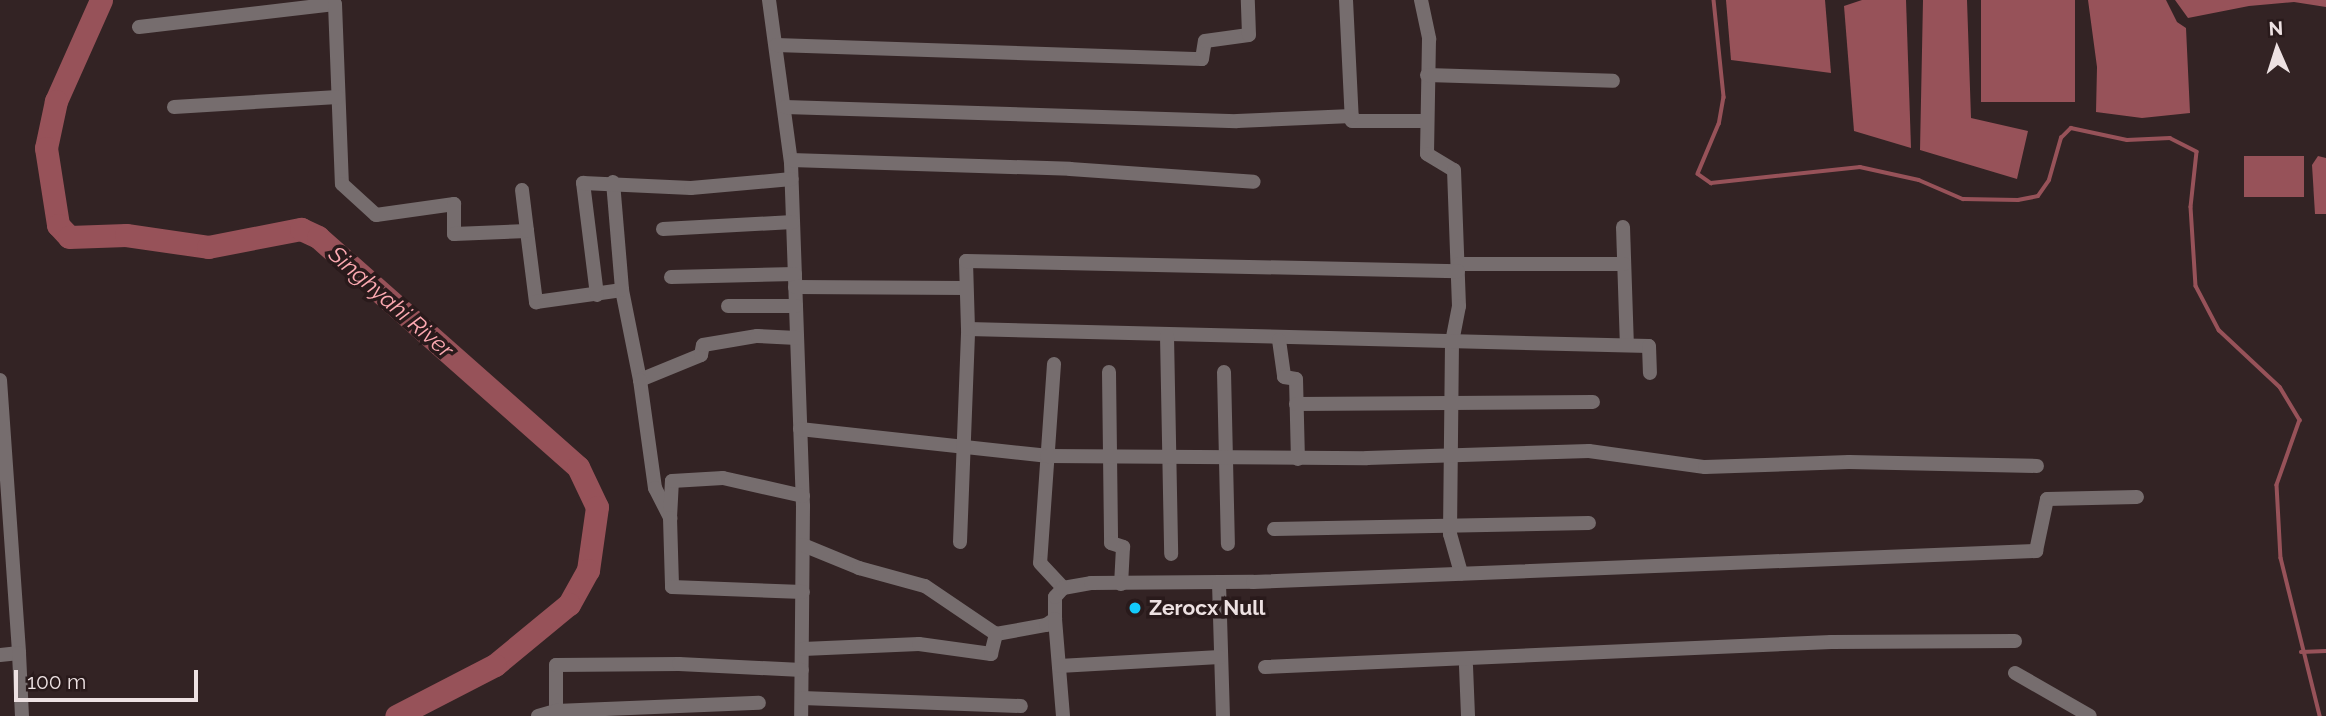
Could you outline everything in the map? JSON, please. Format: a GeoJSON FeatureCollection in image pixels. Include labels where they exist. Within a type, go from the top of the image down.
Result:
{"type":"FeatureCollection","features":[{"type":"Feature","properties":{"kind":"street"},"geometry":{"type":"LineString","coordinates":[[769,0],[785,107],[792,179],[803,496],[801,716]]}},
{"type":"Feature","properties":{"kind":"street"},"geometry":{"type":"LineString","coordinates":[[776,45],[1202,59],[1205,41],[1249,34],[1248,0]]}},
{"type":"Feature","properties":{"kind":"street"},"geometry":{"type":"LineString","coordinates":[[1346,0],[1352,121],[1427,121]]}},
{"type":"Feature","properties":{"kind":"street"},"geometry":{"type":"LineString","coordinates":[[1421,0],[1429,39],[1427,154],[1454,170],[1458,267],[1452,342],[1453,458],[1450,525],[1461,573]]}},
{"type":"Feature","properties":{"kind":"street"},"geometry":{"type":"LineString","coordinates":[[139,27],[335,2],[342,184],[376,215],[454,204],[454,234],[527,231]]}},
{"type":"Feature","properties":{"kind":"street"},"geometry":{"type":"LineString","coordinates":[[1427,75],[1613,81]]}},
{"type":"Feature","properties":{"kind":"street"},"geometry":{"type":"LineString","coordinates":[[174,107],[338,97]]}},
{"type":"Feature","properties":{"kind":"street"},"geometry":{"type":"LineString","coordinates":[[785,107],[1237,121],[1352,116]]}},
{"type":"Feature","properties":{"kind":"street"},"geometry":{"type":"LineString","coordinates":[[791,160],[1070,169],[1254,182]]}},
{"type":"Feature","properties":{"kind":"street"},"geometry":{"type":"LineString","coordinates":[[597,295],[583,183],[613,182],[691,188],[792,179]]}},
{"type":"Feature","properties":{"kind":"street"},"geometry":{"type":"LineString","coordinates":[[613,182],[622,290],[640,380],[655,488],[670,518]]}},
{"type":"Feature","properties":{"kind":"street"},"geometry":{"type":"LineString","coordinates":[[522,190],[536,302],[622,290]]}},
{"type":"Feature","properties":{"kind":"street"},"geometry":{"type":"LineString","coordinates":[[663,229],[793,222]]}},
{"type":"Feature","properties":{"kind":"street"},"geometry":{"type":"LineString","coordinates":[[1623,227],[1627,345]]}},
{"type":"Feature","properties":{"kind":"street"},"geometry":{"type":"LineString","coordinates":[[960,542],[968,329],[966,261],[1458,267],[1624,264]]}},
{"type":"Feature","properties":{"kind":"street"},"geometry":{"type":"LineString","coordinates":[[670,277],[965,288]]}},
{"type":"Feature","properties":{"kind":"street"},"geometry":{"type":"LineString","coordinates":[[728,306],[796,306]]}},
{"type":"Feature","properties":{"kind":"street"},"geometry":{"type":"LineString","coordinates":[[968,329],[1279,340],[1648,346],[1650,373]]}},
{"type":"Feature","properties":{"kind":"street"},"geometry":{"type":"LineString","coordinates":[[640,380],[701,355],[703,345],[757,336],[797,338]]}},
{"type":"Feature","properties":{"kind":"street"},"geometry":{"type":"LineString","coordinates":[[1167,336],[1171,554]]}},
{"type":"Feature","properties":{"kind":"street"},"geometry":{"type":"LineString","coordinates":[[1279,340],[1284,377],[1296,379],[1298,459]]}},
{"type":"Feature","properties":{"kind":"street"},"geometry":{"type":"LineString","coordinates":[[1054,363],[1040,563],[1063,587]]}},
{"type":"Feature","properties":{"kind":"street"},"geometry":{"type":"LineString","coordinates":[[1109,372],[1111,543],[1123,547],[1121,584]]}},
{"type":"Feature","properties":{"kind":"street"},"geometry":{"type":"LineString","coordinates":[[1224,372],[1228,544]]}},
{"type":"Feature","properties":{"kind":"street"},"geometry":{"type":"LineString","coordinates":[[0,380],[4,504],[19,653],[22,716]]}},
{"type":"Feature","properties":{"kind":"street"},"geometry":{"type":"LineString","coordinates":[[1296,404],[1593,402]]}},
{"type":"Feature","properties":{"kind":"street"},"geometry":{"type":"LineString","coordinates":[[800,429],[1047,456],[1225,460],[1453,458],[1589,451],[1705,467],[1849,462],[2038,466]]}},
{"type":"Feature","properties":{"kind":"street"},"geometry":{"type":"LineString","coordinates":[[803,496],[723,478],[672,481],[670,518],[672,587],[803,592]]}},
{"type":"Feature","properties":{"kind":"street"},"geometry":{"type":"LineString","coordinates":[[1063,716],[1055,597],[1063,587],[2036,551],[2047,499],[2137,497]]}},
{"type":"Feature","properties":{"kind":"street"},"geometry":{"type":"LineString","coordinates":[[1274,529],[1589,523]]}},
{"type":"Feature","properties":{"kind":"street"},"geometry":{"type":"LineString","coordinates":[[803,545],[859,568],[925,586],[996,634],[1025,631],[1055,619]]}},
{"type":"Feature","properties":{"kind":"street"},"geometry":{"type":"LineString","coordinates":[[1219,583],[1223,716]]}},
{"type":"Feature","properties":{"kind":"street"},"geometry":{"type":"LineString","coordinates":[[803,649],[919,644],[991,654],[996,634]]}},
{"type":"Feature","properties":{"kind":"street"},"geometry":{"type":"LineString","coordinates":[[1265,667],[1831,642],[2015,640]]}},
{"type":"Feature","properties":{"kind":"street"},"geometry":{"type":"LineString","coordinates":[[0,655],[19,653]]}},
{"type":"Feature","properties":{"kind":"street"},"geometry":{"type":"LineString","coordinates":[[1059,666],[1220,657]]}},
{"type":"Feature","properties":{"kind":"street"},"geometry":{"type":"LineString","coordinates":[[556,711],[556,665],[719,665],[803,670]]}},
{"type":"Feature","properties":{"kind":"street"},"geometry":{"type":"LineString","coordinates":[[1466,666],[1468,716]]}},
{"type":"Feature","properties":{"kind":"street"},"geometry":{"type":"LineString","coordinates":[[2015,673],[2090,716]]}},
{"type":"Feature","properties":{"kind":"street"},"geometry":{"type":"LineString","coordinates":[[802,698],[1021,706]]}},
{"type":"Feature","properties":{"kind":"street"},"geometry":{"type":"LineString","coordinates":[[538,716],[556,711],[759,703]]}},
{"type":"Feature","properties":{"kind":"shaded area"},"geometry":{"type":"Polygon","coordinates":[[[1726,0],[1825,0],[1831,73],[1731,60],[1726,0]]]}},
{"type":"Feature","properties":{"kind":"shaded area"},"geometry":{"type":"Polygon","coordinates":[[[1862,0],[1906,0],[1911,148],[1854,131],[1844,6],[1862,0]]]}},
{"type":"Feature","properties":{"kind":"shaded area"},"geometry":{"type":"Polygon","coordinates":[[[1923,0],[1967,0],[1971,118],[2028,131],[2017,179],[1920,150],[1923,0]]]}},
{"type":"Feature","properties":{"kind":"shaded area"},"geometry":{"type":"Polygon","coordinates":[[[1981,0],[2075,0],[2075,102],[1981,102],[1981,0]]]}},
{"type":"Feature","properties":{"kind":"shaded area"},"geometry":{"type":"Polygon","coordinates":[[[2088,0],[2166,0],[2177,22],[2186,28],[2190,113],[2142,118],[2096,112],[2097,67],[2088,0]]]}},
{"type":"Feature","properties":{"kind":"shaded area"},"geometry":{"type":"Polygon","coordinates":[[[2175,0],[2326,0],[2326,7],[2294,2],[2249,6],[2188,18],[2175,0]]]}},
{"type":"Feature","properties":{"kind":"shaded area"},"geometry":{"type":"Polygon","coordinates":[[[2244,156],[2304,156],[2304,197],[2244,197],[2244,156]]]}},
{"type":"Feature","properties":{"kind":"shaded area"},"geometry":{"type":"Polygon","coordinates":[[[2318,156],[2326,158],[2326,214],[2315,214],[2312,165],[2318,156]]]}},
{"type":"Feature","properties":{"kind":"waterway","name":"Singhyahi River"},"geometry":{"type":"LineString","coordinates":[[101,0],[56,101],[46,148],[58,225],[69,237],[126,235],[208,247],[301,229],[318,237],[578,467],[597,507],[588,570],[569,604],[495,665],[396,716]]}},
{"type":"Feature","properties":{"kind":"waterway"},"geometry":{"type":"LineString","coordinates":[[1714,0],[1724,97],[1719,124],[1698,174],[1711,183],[1860,167],[1919,180],[1963,199],[2018,200],[2038,196],[2049,180],[2061,138],[2071,128],[2127,140],[2170,138],[2197,152],[2191,207],[2196,286],[2219,330],[2280,387],[2300,420],[2277,485],[2281,558],[2320,716]]}},
{"type":"Feature","properties":{"kind":"waterway"},"geometry":{"type":"LineString","coordinates":[[2301,652],[2326,651]]}},
{"type":"Feature","properties":{"kind":"place","name":"Zerocx Null"},"geometry":{"type":"Point","coordinates":[1135,608]}}]}
